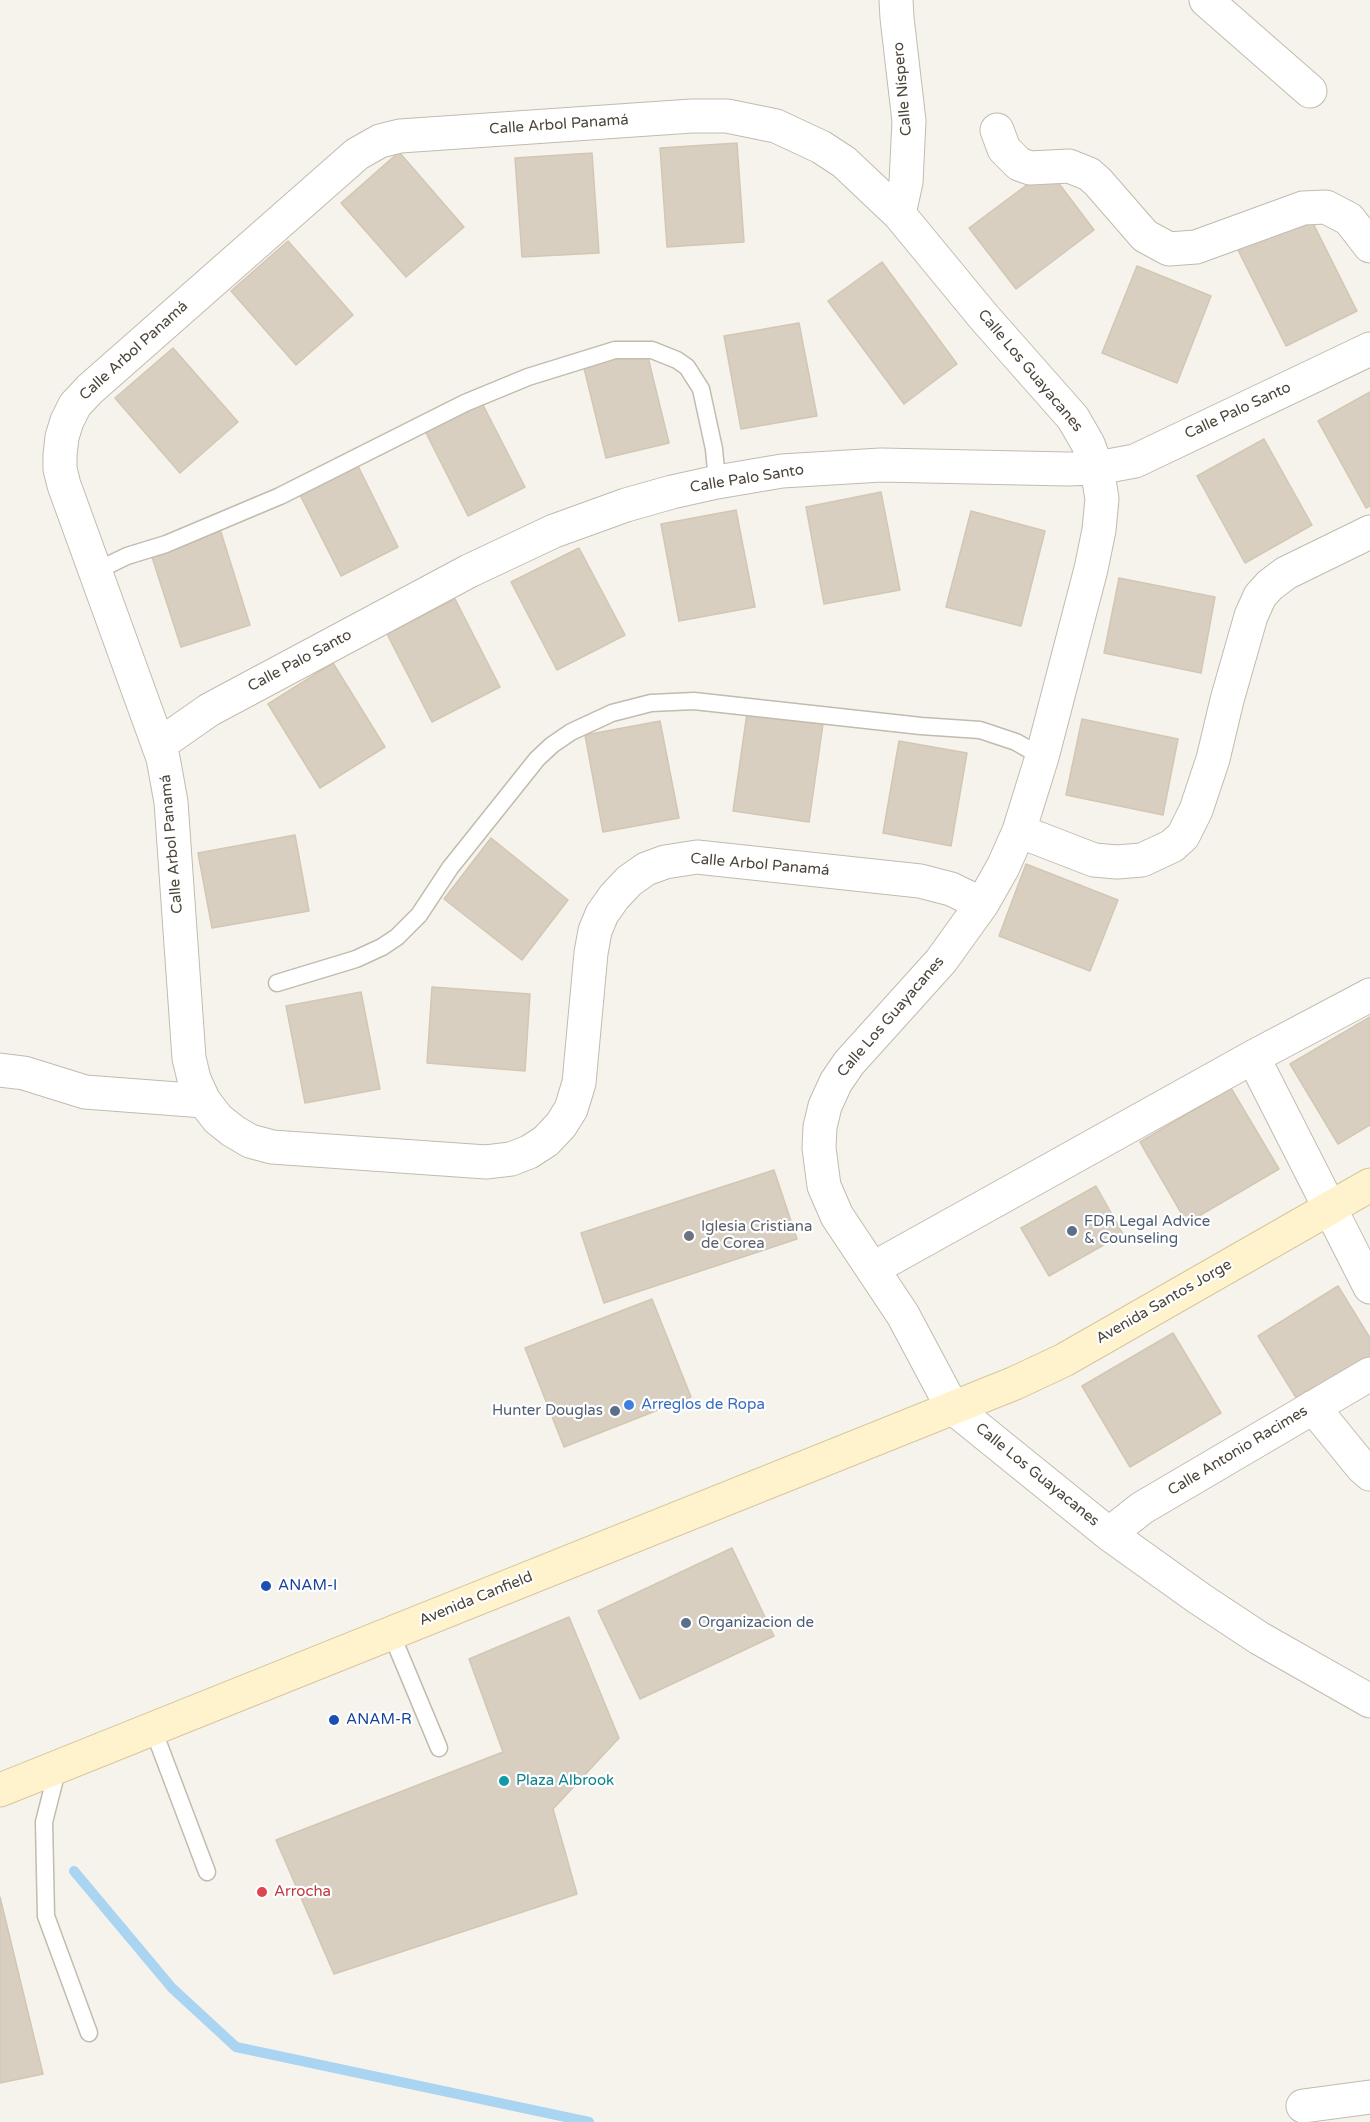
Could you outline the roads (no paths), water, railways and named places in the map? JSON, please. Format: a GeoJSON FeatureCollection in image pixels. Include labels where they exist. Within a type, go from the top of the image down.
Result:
{"type":"FeatureCollection","features":[{"type":"Feature","properties":{"kind":"main road","name":"Avenida Santos Jorge"},"geometry":{"type":"LineString","coordinates":[[952,1407],[1015,1383],[1064,1360],[1370,1185]]}},
{"type":"Feature","properties":{"kind":"main road","name":"Avenida Canfield"},"geometry":{"type":"LineString","coordinates":[[0,1790],[952,1407]]}},
{"type":"Feature","properties":{"kind":"street","name":"Calle Níspero"},"geometry":{"type":"LineString","coordinates":[[896,0],[909,121],[906,182],[899,214]]}},
{"type":"Feature","properties":{"kind":"street"},"geometry":{"type":"LineString","coordinates":[[1206,0],[1310,91]]}},
{"type":"Feature","properties":{"kind":"street","name":"Calle Arbol Panamá"},"geometry":{"type":"LineString","coordinates":[[899,214],[844,162],[821,147],[776,126],[727,116],[692,116],[400,136],[374,144],[348,161],[90,388],[75,405],[67,421],[62,437],[60,469],[159,745],[171,802],[189,1058],[194,1079],[204,1101],[218,1119],[250,1141],[272,1147],[486,1162],[511,1159],[529,1152],[546,1141],[561,1125],[571,1109],[579,1083],[591,953],[595,931],[602,914],[629,881],[646,869],[665,862],[682,858],[718,858],[920,881],[951,889],[982,904]]}},
{"type":"Feature","properties":{"kind":"street"},"geometry":{"type":"LineString","coordinates":[[997,130],[1004,149],[1019,164],[1030,168],[1069,166],[1089,174],[1145,236],[1169,249],[1196,247],[1303,208],[1326,207],[1349,219],[1370,246]]}},
{"type":"Feature","properties":{"kind":"street","name":"Calle Los Guayacanes"},"geometry":{"type":"LineString","coordinates":[[899,214],[1073,418],[1088,444],[1097,468],[1102,500],[1091,569],[1042,756],[1019,831],[1003,867],[982,904],[941,961],[849,1062],[836,1082],[825,1106],[820,1127],[819,1148],[824,1186],[837,1216],[874,1268],[903,1315],[952,1407],[1109,1533],[1200,1599],[1259,1638],[1370,1701]]}},
{"type":"Feature","properties":{"kind":"street","name":"Calle Palo Santo"},"geometry":{"type":"LineString","coordinates":[[159,745],[209,710],[469,571],[522,545],[626,505],[717,482],[782,471],[846,466],[1097,468],[1135,461],[1370,349]]}},
{"type":"Feature","properties":{"kind":"street"},"geometry":{"type":"LineString","coordinates":[[1019,831],[1094,860],[1117,862],[1142,860],[1172,846],[1183,836],[1196,810],[1213,759],[1251,616],[1260,596],[1286,573],[1370,532]]}},
{"type":"Feature","properties":{"kind":"street"},"geometry":{"type":"LineString","coordinates":[[874,1268],[1370,994]]}},
{"type":"Feature","properties":{"kind":"street"},"geometry":{"type":"LineString","coordinates":[[1253,1057],[1370,1287]]}},
{"type":"Feature","properties":{"kind":"street"},"geometry":{"type":"LineString","coordinates":[[0,1070],[24,1073],[85,1092],[204,1101]]}},
{"type":"Feature","properties":{"kind":"street","name":"Calle Antonio Racimes"},"geometry":{"type":"LineString","coordinates":[[1109,1533],[1142,1508],[1370,1374]]}},
{"type":"Feature","properties":{"kind":"street"},"geometry":{"type":"LineString","coordinates":[[1313,1407],[1370,1474]]}},
{"type":"Feature","properties":{"kind":"street"},"geometry":{"type":"LineString","coordinates":[[1303,2106],[1370,2097]]}},
{"type":"Feature","properties":{"kind":"lane"},"geometry":{"type":"LineString","coordinates":[[96,571],[127,556],[166,544],[280,496],[465,403],[528,377],[615,350],[652,350],[677,360],[687,367],[700,389],[714,449],[717,482]]}},
{"type":"Feature","properties":{"kind":"lane"},"geometry":{"type":"LineString","coordinates":[[277,983],[356,959],[397,937],[418,915],[450,868],[537,759],[571,732],[612,713],[651,703],[694,701],[921,726],[980,730],[1016,742],[1042,756]]}},
{"type":"Feature","properties":{"kind":"lane"},"geometry":{"type":"LineString","coordinates":[[391,1633],[439,1748]]}},
{"type":"Feature","properties":{"kind":"lane"},"geometry":{"type":"LineString","coordinates":[[153,1729],[207,1872]]}},
{"type":"Feature","properties":{"kind":"lane"},"geometry":{"type":"LineString","coordinates":[[58,1767],[44,1821],[46,1916],[89,2033]]}},
{"type":"Feature","properties":{"kind":"waterway"},"geometry":{"type":"LineString","coordinates":[[74,1871],[172,1988],[236,2047],[589,2122]]}},
{"type":"Feature","properties":{"kind":"place","name":"FDR Legal Advice & Counseling"},"geometry":{"type":"Point","coordinates":[1072,1231]}},
{"type":"Feature","properties":{"kind":"place","name":"Iglesia Cristiana de Corea"},"geometry":{"type":"Point","coordinates":[689,1236]}},
{"type":"Feature","properties":{"kind":"place","name":"Arreglos de Ropa"},"geometry":{"type":"Point","coordinates":[629,1405]}},
{"type":"Feature","properties":{"kind":"place","name":"Hunter Douglas"},"geometry":{"type":"Point","coordinates":[615,1411]}},
{"type":"Feature","properties":{"kind":"place","name":"ANAM-I"},"geometry":{"type":"Point","coordinates":[266,1586]}},
{"type":"Feature","properties":{"kind":"place","name":"Organizacion de"},"geometry":{"type":"Point","coordinates":[686,1623]}},
{"type":"Feature","properties":{"kind":"place","name":"ANAM-R"},"geometry":{"type":"Point","coordinates":[334,1720]}},
{"type":"Feature","properties":{"kind":"place","name":"Plaza Albrook"},"geometry":{"type":"Point","coordinates":[504,1781]}},
{"type":"Feature","properties":{"kind":"place","name":"Arrocha"},"geometry":{"type":"Point","coordinates":[262,1892]}}]}
